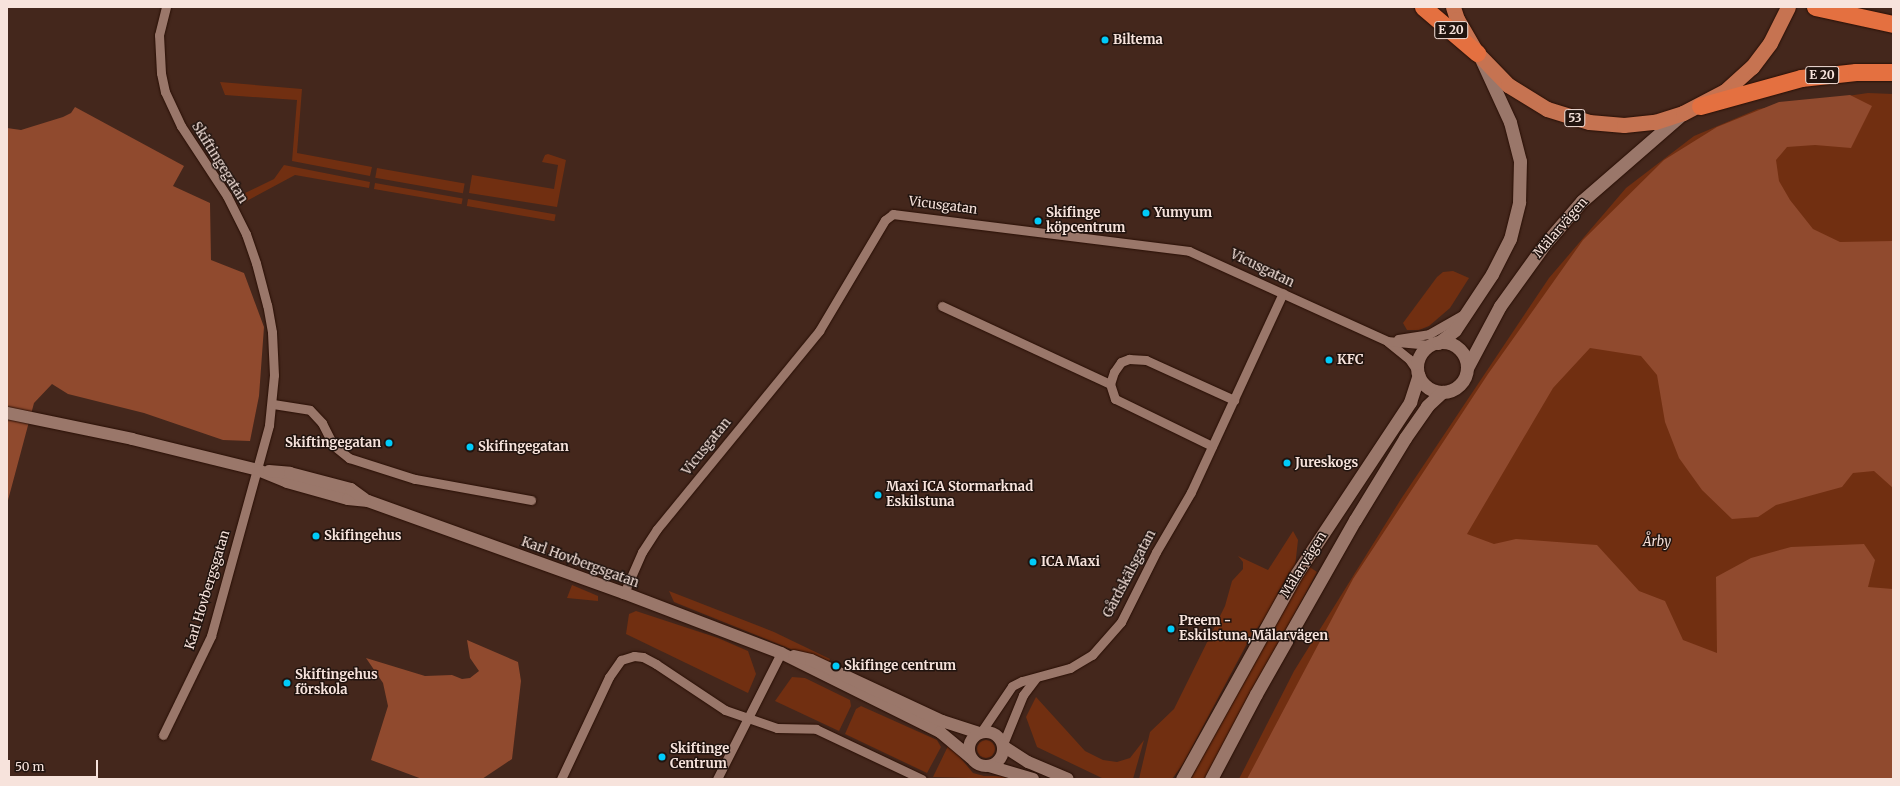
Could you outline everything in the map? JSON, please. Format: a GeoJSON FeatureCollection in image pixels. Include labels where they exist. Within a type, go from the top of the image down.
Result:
{"type":"FeatureCollection","features":[{"type":"Feature","properties":{"kind":"highway","name":"E 20"},"geometry":{"type":"LineString","coordinates":[[1423,7],[1480,57]]}},
{"type":"Feature","properties":{"kind":"highway"},"geometry":{"type":"LineString","coordinates":[[1815,7],[1893,24]]}},
{"type":"Feature","properties":{"kind":"highway","name":"E 20"},"geometry":{"type":"LineString","coordinates":[[1700,106],[1801,78],[1856,72],[1893,72]]}},
{"type":"Feature","properties":{"kind":"main road","name":"53"},"geometry":{"type":"LineString","coordinates":[[1453,7],[1457,19],[1480,57],[1508,86],[1547,109],[1589,122],[1624,125],[1655,122],[1683,113],[1700,106],[1725,91],[1752,67],[1776,32],[1788,7]]}},
{"type":"Feature","properties":{"kind":"main road"},"geometry":{"type":"LineString","coordinates":[[1434,344],[1451,344],[1459,348],[1464,355],[1468,368],[1461,384],[1450,391],[1442,392],[1429,389],[1418,373],[1419,358],[1434,344],[1455,330],[1492,274],[1510,239],[1519,202],[1518,153],[1510,122],[1480,57]]}},
{"type":"Feature","properties":{"kind":"main road","name":"Mälarvägen"},"geometry":{"type":"LineString","coordinates":[[1468,368],[1500,306],[1544,245],[1582,201],[1683,113]]}},
{"type":"Feature","properties":{"kind":"main road","name":"Mälarvägen"},"geometry":{"type":"LineString","coordinates":[[1182,779],[1295,576],[1410,402],[1418,373]]}},
{"type":"Feature","properties":{"kind":"main road","name":"Mälarvägen"},"geometry":{"type":"LineString","coordinates":[[1211,779],[1256,694],[1359,513],[1419,416],[1442,392]]}},
{"type":"Feature","properties":{"kind":"street","name":"Skiftingegatan"},"geometry":{"type":"LineString","coordinates":[[166,7],[159,35],[161,73],[165,92],[180,126],[227,196],[256,263],[272,332],[273,404],[258,470]]}},
{"type":"Feature","properties":{"kind":"street","name":"Vicusgatan"},"geometry":{"type":"LineString","coordinates":[[624,593],[642,552],[657,529],[819,331],[889,216],[909,215],[1189,251],[1387,341],[1410,359],[1418,373]]}},
{"type":"Feature","properties":{"kind":"street","name":"Gårdskälsgatan"},"geometry":{"type":"LineString","coordinates":[[980,732],[1012,686],[1022,681],[1070,668],[1092,655],[1121,622],[1212,446],[1283,293]]}},
{"type":"Feature","properties":{"kind":"street"},"geometry":{"type":"LineString","coordinates":[[942,306],[1110,384]]}},
{"type":"Feature","properties":{"kind":"street"},"geometry":{"type":"LineString","coordinates":[[1387,341],[1429,334],[1466,313]]}},
{"type":"Feature","properties":{"kind":"street","name":"Vicusgatan"},"geometry":{"type":"LineString","coordinates":[[1387,341],[1434,344]]}},
{"type":"Feature","properties":{"kind":"street"},"geometry":{"type":"LineString","coordinates":[[1212,446],[1115,399],[1110,384],[1114,372],[1121,362],[1137,358],[1146,360],[1234,400]]}},
{"type":"Feature","properties":{"kind":"street"},"geometry":{"type":"LineString","coordinates":[[273,404],[310,410],[322,423],[333,445],[349,458],[415,479],[531,500]]}},
{"type":"Feature","properties":{"kind":"street","name":"Karl Hovbergsgatan"},"geometry":{"type":"LineString","coordinates":[[7,413],[132,439],[258,470],[290,473],[351,489],[368,502],[624,593],[781,654],[940,732],[971,758]]}},
{"type":"Feature","properties":{"kind":"street","name":"Karl Hovbergsgatan"},"geometry":{"type":"LineString","coordinates":[[163,735],[211,636],[258,470]]}},
{"type":"Feature","properties":{"kind":"street"},"geometry":{"type":"LineString","coordinates":[[717,779],[746,719],[781,654]]}},
{"type":"Feature","properties":{"kind":"street","name":"Karl Hovbergsgatan"},"geometry":{"type":"LineString","coordinates":[[781,654],[811,660],[942,721],[980,732]]}},
{"type":"Feature","properties":{"kind":"street"},"geometry":{"type":"LineString","coordinates":[[561,779],[609,677],[621,660],[634,656],[643,657],[725,710],[746,719],[786,729],[816,728],[922,779]]}},
{"type":"Feature","properties":{"kind":"street"},"geometry":{"type":"LineString","coordinates":[[989,766],[1001,757],[1003,745],[1023,695],[1036,678]]}},
{"type":"Feature","properties":{"kind":"street"},"geometry":{"type":"LineString","coordinates":[[1033,779],[989,766],[980,765],[971,758],[970,742],[980,732],[993,732],[1003,745],[1028,762],[1068,779]]}},
{"type":"Feature","properties":{"kind":"green space"},"geometry":{"type":"Polygon","coordinates":[[[220,82],[302,89],[297,153],[372,167],[370,176],[292,161],[297,100],[225,95],[220,82]]]}},
{"type":"Feature","properties":{"kind":"green space","name":"Årby"},"geometry":{"type":"Polygon","coordinates":[[[1868,93],[1893,94],[1893,779],[1239,779],[1294,671],[1401,499],[1549,278],[1626,188],[1694,136],[1758,109],[1868,93]]]}},
{"type":"Feature","properties":{"kind":"green space"},"geometry":{"type":"Polygon","coordinates":[[[548,154],[566,160],[557,207],[469,193],[472,175],[554,189],[558,165],[542,162],[545,155],[548,154]]]}},
{"type":"Feature","properties":{"kind":"green space"},"geometry":{"type":"Polygon","coordinates":[[[284,165],[370,182],[369,188],[295,175],[241,204],[245,193],[274,179],[284,165]]]}},
{"type":"Feature","properties":{"kind":"green space"},"geometry":{"type":"Polygon","coordinates":[[[377,168],[465,183],[463,193],[375,178],[377,168]]]}},
{"type":"Feature","properties":{"kind":"green space"},"geometry":{"type":"Polygon","coordinates":[[[375,183],[463,198],[462,204],[374,189],[375,183]]]}},
{"type":"Feature","properties":{"kind":"green space"},"geometry":{"type":"Polygon","coordinates":[[[468,199],[556,214],[554,221],[467,206],[468,199]]]}},
{"type":"Feature","properties":{"kind":"green space"},"geometry":{"type":"Polygon","coordinates":[[[1453,271],[1469,278],[1450,308],[1429,326],[1419,330],[1407,330],[1403,323],[1437,277],[1443,272],[1453,271]]]}},
{"type":"Feature","properties":{"kind":"green space"},"geometry":{"type":"Polygon","coordinates":[[[1293,531],[1298,540],[1295,567],[1267,616],[1251,636],[1183,764],[1172,779],[1139,779],[1150,732],[1174,709],[1225,606],[1232,581],[1243,569],[1243,562],[1238,556],[1268,570],[1293,531]]]}},
{"type":"Feature","properties":{"kind":"green space"},"geometry":{"type":"Polygon","coordinates":[[[1308,566],[1317,572],[1206,779],[1190,779],[1308,566]]]}},
{"type":"Feature","properties":{"kind":"green space"},"geometry":{"type":"Polygon","coordinates":[[[572,585],[598,596],[598,601],[567,598],[572,585]]]}},
{"type":"Feature","properties":{"kind":"green space"},"geometry":{"type":"Polygon","coordinates":[[[669,591],[774,632],[830,659],[828,664],[674,602],[669,591]]]}},
{"type":"Feature","properties":{"kind":"green space"},"geometry":{"type":"Polygon","coordinates":[[[636,611],[718,638],[748,651],[756,674],[748,693],[626,634],[629,614],[636,611]]]}},
{"type":"Feature","properties":{"kind":"green space"},"geometry":{"type":"Polygon","coordinates":[[[792,677],[805,678],[850,700],[851,706],[839,731],[775,701],[792,677]]]}},
{"type":"Feature","properties":{"kind":"green space"},"geometry":{"type":"Polygon","coordinates":[[[1036,697],[1085,751],[1103,760],[1117,762],[1130,758],[1144,740],[1133,779],[1104,779],[1037,747],[1026,717],[1036,697]]]}},
{"type":"Feature","properties":{"kind":"green space"},"geometry":{"type":"Polygon","coordinates":[[[861,706],[937,740],[941,747],[927,773],[845,734],[856,709],[861,706]]]}},
{"type":"Feature","properties":{"kind":"green space"},"geometry":{"type":"Polygon","coordinates":[[[986,740],[992,743],[995,749],[992,755],[986,758],[980,755],[977,749],[980,743],[986,740]]]}},
{"type":"Feature","properties":{"kind":"green space"},"geometry":{"type":"Polygon","coordinates":[[[949,744],[973,773],[984,776],[1008,776],[1005,779],[933,777],[949,744]]]}},
{"type":"Feature","properties":{"kind":"shaded area","name":"Årby"},"geometry":{"type":"Polygon","coordinates":[[[1850,95],[1872,106],[1851,148],[1815,145],[1787,147],[1776,160],[1779,181],[1790,200],[1813,229],[1840,242],[1893,241],[1893,488],[1874,471],[1853,473],[1842,487],[1776,505],[1758,517],[1732,519],[1702,490],[1679,458],[1665,422],[1657,375],[1641,356],[1590,348],[1553,388],[1467,534],[1494,544],[1516,539],[1597,545],[1639,591],[1665,601],[1683,640],[1717,653],[1716,577],[1751,558],[1791,547],[1864,544],[1875,560],[1868,587],[1893,589],[1893,779],[1247,779],[1353,579],[1488,374],[1583,240],[1664,160],[1717,127],[1779,102],[1850,95]]]}},
{"type":"Feature","properties":{"kind":"shaded area"},"geometry":{"type":"Polygon","coordinates":[[[75,107],[184,166],[173,186],[210,203],[211,260],[244,273],[264,327],[259,396],[250,441],[223,440],[144,413],[68,394],[52,384],[34,403],[7,504],[7,128],[21,130],[63,117],[71,113],[75,107]]]}},
{"type":"Feature","properties":{"kind":"shaded area"},"geometry":{"type":"Polygon","coordinates":[[[467,640],[518,662],[521,681],[512,759],[482,779],[422,779],[371,760],[388,706],[383,683],[366,658],[425,676],[452,675],[462,679],[470,678],[479,671],[470,658],[467,640]]]}},
{"type":"Feature","properties":{"kind":"place","name":"Biltema"},"geometry":{"type":"Point","coordinates":[1105,40]}},
{"type":"Feature","properties":{"kind":"place","name":"Yumyum"},"geometry":{"type":"Point","coordinates":[1146,213]}},
{"type":"Feature","properties":{"kind":"place","name":"Skifinge köpcentrum"},"geometry":{"type":"Point","coordinates":[1038,221]}},
{"type":"Feature","properties":{"kind":"place","name":"KFC"},"geometry":{"type":"Point","coordinates":[1329,360]}},
{"type":"Feature","properties":{"kind":"place","name":"Skiftingegatan"},"geometry":{"type":"Point","coordinates":[389,443]}},
{"type":"Feature","properties":{"kind":"place","name":"Skifingegatan"},"geometry":{"type":"Point","coordinates":[470,447]}},
{"type":"Feature","properties":{"kind":"place","name":"Jureskogs"},"geometry":{"type":"Point","coordinates":[1287,463]}},
{"type":"Feature","properties":{"kind":"place","name":"Maxi ICA Stormarknad Eskilstuna"},"geometry":{"type":"Point","coordinates":[878,495]}},
{"type":"Feature","properties":{"kind":"place","name":"Skifingehus"},"geometry":{"type":"Point","coordinates":[316,536]}},
{"type":"Feature","properties":{"kind":"place","name":"ICA Maxi"},"geometry":{"type":"Point","coordinates":[1033,562]}},
{"type":"Feature","properties":{"kind":"place","name":"Preem - Eskilstuna,Mälarvägen"},"geometry":{"type":"Point","coordinates":[1171,629]}},
{"type":"Feature","properties":{"kind":"place","name":"Skifinge centrum"},"geometry":{"type":"Point","coordinates":[836,666]}},
{"type":"Feature","properties":{"kind":"place","name":"Skiftingehus förskola"},"geometry":{"type":"Point","coordinates":[287,683]}},
{"type":"Feature","properties":{"kind":"place","name":"Skiftinge Centrum"},"geometry":{"type":"Point","coordinates":[662,757]}}]}
